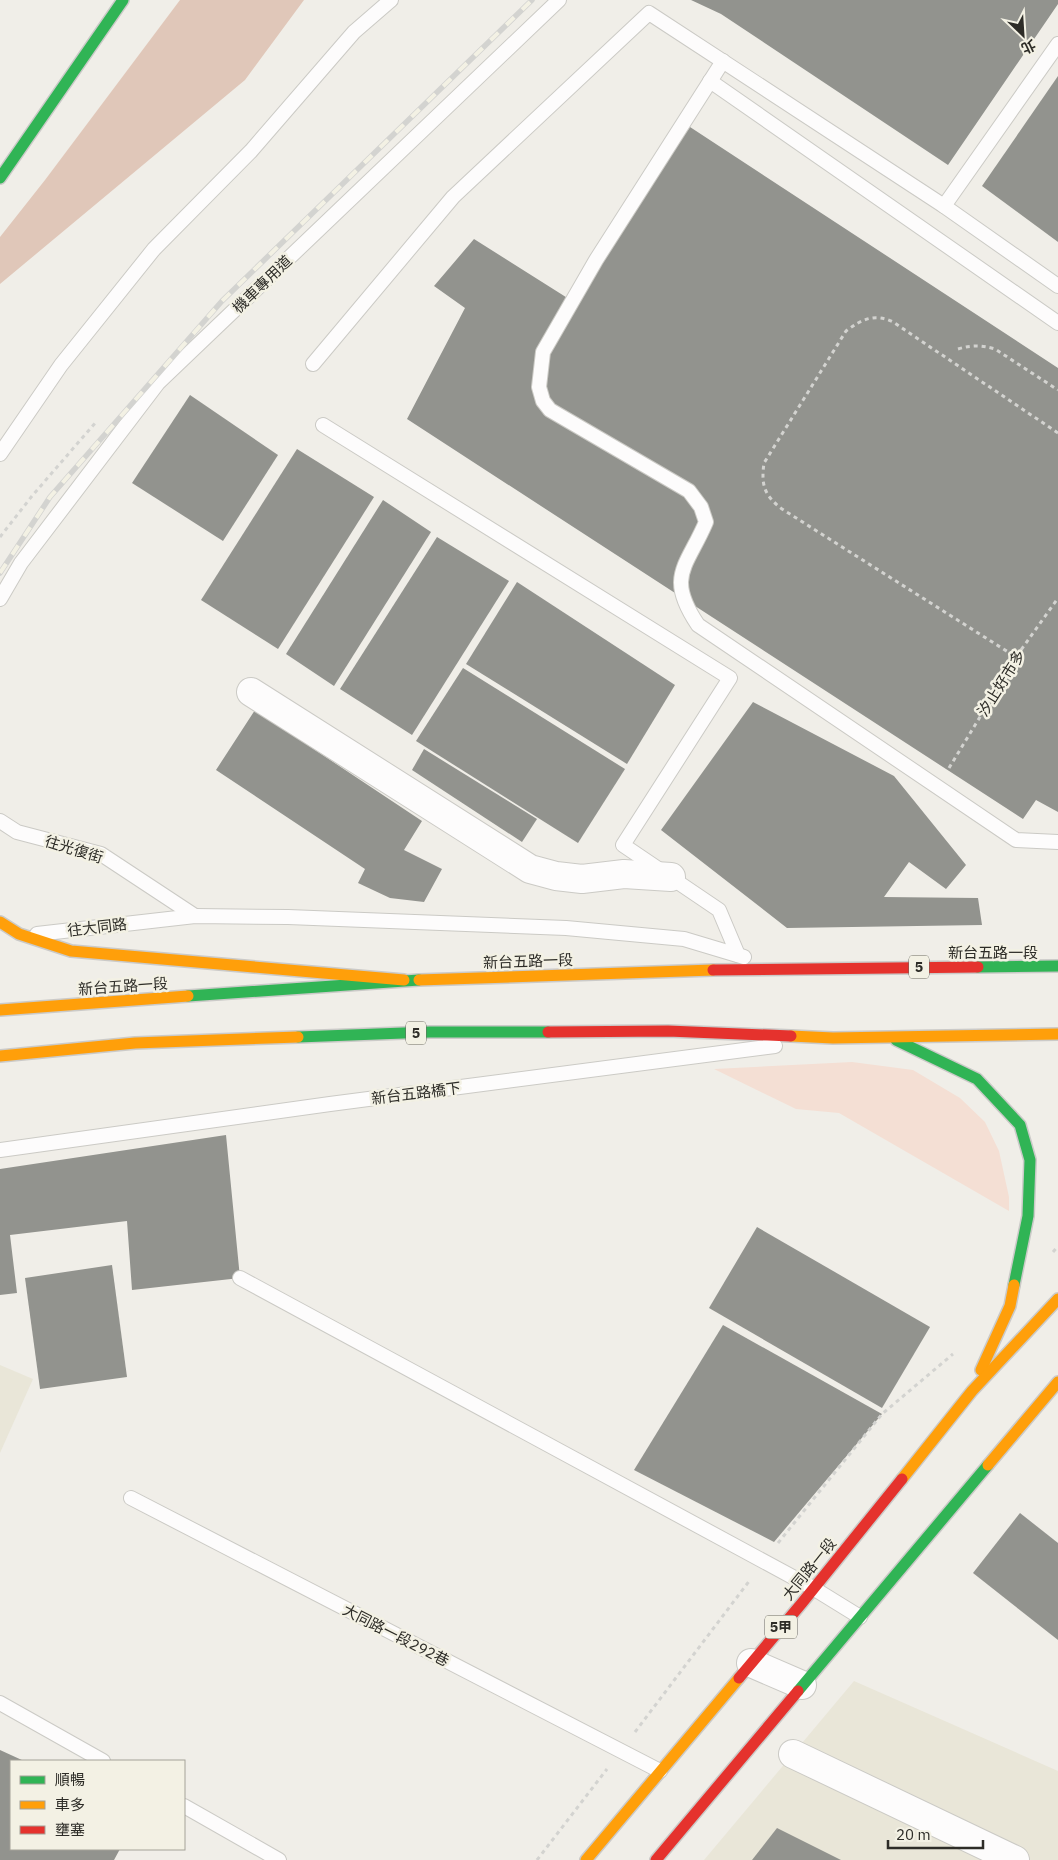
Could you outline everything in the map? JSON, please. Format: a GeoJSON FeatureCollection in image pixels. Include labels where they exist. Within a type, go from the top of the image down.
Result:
{"type":"FeatureCollection","features":[{"type":"Feature","properties":{"kind":"main road"},"geometry":{"type":"LineString","coordinates":[[0,178],[123,0]]}},
{"type":"Feature","properties":{"kind":"main road"},"geometry":{"type":"LineString","coordinates":[[0,922],[24,935],[71,951],[404,980]]}},
{"type":"Feature","properties":{"kind":"main road","name":"新台五路一段"},"geometry":{"type":"LineString","coordinates":[[0,1010],[404,980],[780,968],[1058,966]]}},
{"type":"Feature","properties":{"kind":"main road","name":"5"},"geometry":{"type":"LineString","coordinates":[[0,1056],[135,1043],[430,1032],[668,1031],[833,1038],[1058,1034]]}},
{"type":"Feature","properties":{"kind":"main road"},"geometry":{"type":"LineString","coordinates":[[890,1038],[977,1079],[1020,1125],[1030,1160],[1028,1216],[1010,1306],[972,1391]]}},
{"type":"Feature","properties":{"kind":"main road","name":"大同路一段"},"geometry":{"type":"LineString","coordinates":[[586,1860],[813,1588],[972,1391],[1058,1299]]}},
{"type":"Feature","properties":{"kind":"main road"},"geometry":{"type":"LineString","coordinates":[[656,1860],[1058,1382]]}},
{"type":"Feature","properties":{"kind":"street"},"geometry":{"type":"LineString","coordinates":[[251,692],[530,869],[556,876],[582,879],[624,874],[671,877]]}},
{"type":"Feature","properties":{"kind":"street"},"geometry":{"type":"LineString","coordinates":[[751,1663],[802,1685]]}},
{"type":"Feature","properties":{"kind":"street"},"geometry":{"type":"LineString","coordinates":[[793,1754],[1015,1860]]}},
{"type":"Feature","properties":{"kind":"lane"},"geometry":{"type":"LineString","coordinates":[[0,454],[61,365],[154,249],[251,151],[354,32],[391,0]]}},
{"type":"Feature","properties":{"kind":"lane","name":"機車專用道"},"geometry":{"type":"LineString","coordinates":[[0,598],[21,563],[158,383],[559,0]]}},
{"type":"Feature","properties":{"kind":"lane"},"geometry":{"type":"LineString","coordinates":[[313,364],[453,197],[649,13],[944,206],[1058,286]]}},
{"type":"Feature","properties":{"kind":"lane"},"geometry":{"type":"LineString","coordinates":[[944,206],[1058,44]]}},
{"type":"Feature","properties":{"kind":"lane"},"geometry":{"type":"LineString","coordinates":[[723,61],[596,260],[543,352],[539,388],[543,401],[550,410],[689,491],[701,507],[706,522],[699,539],[688,557],[680,581],[683,598],[698,625],[1016,840],[1058,842]]}},
{"type":"Feature","properties":{"kind":"lane"},"geometry":{"type":"LineString","coordinates":[[710,81],[1058,323]]}},
{"type":"Feature","properties":{"kind":"lane"},"geometry":{"type":"LineString","coordinates":[[323,425],[730,678],[623,845],[719,910],[738,955]]}},
{"type":"Feature","properties":{"kind":"lane","name":"往光復街"},"geometry":{"type":"LineString","coordinates":[[0,821],[18,832],[101,854],[195,916]]}},
{"type":"Feature","properties":{"kind":"lane"},"geometry":{"type":"LineString","coordinates":[[195,916],[288,917],[566,928],[684,939],[780,968]]}},
{"type":"Feature","properties":{"kind":"lane","name":"往大同路"},"geometry":{"type":"LineString","coordinates":[[0,938],[195,916]]}},
{"type":"Feature","properties":{"kind":"lane","name":"新台五路橋下"},"geometry":{"type":"LineString","coordinates":[[0,1150],[321,1105],[833,1038]]}},
{"type":"Feature","properties":{"kind":"lane"},"geometry":{"type":"LineString","coordinates":[[240,1278],[764,1561],[860,1617]]}},
{"type":"Feature","properties":{"kind":"lane","name":"大同路一段292巷"},"geometry":{"type":"LineString","coordinates":[[131,1498],[660,1771]]}},
{"type":"Feature","properties":{"kind":"lane"},"geometry":{"type":"LineString","coordinates":[[0,1703],[101,1760]]}},
{"type":"Feature","properties":{"kind":"lane"},"geometry":{"type":"LineString","coordinates":[[185,1807],[279,1860]]}},
{"type":"Feature","properties":{"kind":"path"},"geometry":{"type":"LineString","coordinates":[[1016,657],[770,500],[762,477],[764,463],[846,330],[858,322],[869,318],[883,317],[893,322],[1058,434]]}},
{"type":"Feature","properties":{"kind":"path"},"geometry":{"type":"LineString","coordinates":[[958,349],[969,346],[984,346],[995,349],[1058,390]]}},
{"type":"Feature","properties":{"kind":"path","name":"汐止好市多"},"geometry":{"type":"LineString","coordinates":[[948,770],[1016,657],[1058,598]]}},
{"type":"Feature","properties":{"kind":"path"},"geometry":{"type":"LineString","coordinates":[[1052,1254],[1058,1246]]}},
{"type":"Feature","properties":{"kind":"path"},"geometry":{"type":"LineString","coordinates":[[538,1860],[764,1561],[882,1414],[957,1351]]}},
{"type":"Feature","properties":{"kind":"shaded area"},"geometry":{"type":"Polygon","coordinates":[[[180,0],[304,0],[245,80],[0,284],[0,237],[180,0]]]}},
{"type":"Feature","properties":{"kind":"shaded area"},"geometry":{"type":"Polygon","coordinates":[[[852,1062],[913,1070],[960,1098],[985,1122],[999,1151],[1009,1197],[1009,1211],[839,1113],[796,1109],[714,1069],[852,1062]]]}},
{"type":"Feature","properties":{"kind":"shaded area"},"geometry":{"type":"Polygon","coordinates":[[[0,1365],[33,1379],[0,1453],[0,1365]]]}},
{"type":"Feature","properties":{"kind":"shaded area"},"geometry":{"type":"Polygon","coordinates":[[[854,1681],[1058,1771],[1058,1860],[704,1860],[854,1681]]]}},
{"type":"Feature","properties":{"kind":"building"},"geometry":{"type":"Polygon","coordinates":[[[691,0],[1058,0],[1058,4],[948,165],[721,14],[691,0]]]}},
{"type":"Feature","properties":{"kind":"building"},"geometry":{"type":"Polygon","coordinates":[[[1058,76],[1058,242],[982,186],[1058,76]]]}},
{"type":"Feature","properties":{"kind":"building"},"geometry":{"type":"Polygon","coordinates":[[[690,127],[1058,368],[1058,812],[1036,800],[1023,819],[407,419],[465,308],[434,286],[474,239],[569,299],[690,127]]]}},
{"type":"Feature","properties":{"kind":"building"},"geometry":{"type":"Polygon","coordinates":[[[190,395],[278,455],[223,541],[132,483],[190,395]]]}},
{"type":"Feature","properties":{"kind":"building"},"geometry":{"type":"Polygon","coordinates":[[[297,449],[374,497],[278,649],[201,600],[297,449]]]}},
{"type":"Feature","properties":{"kind":"building"},"geometry":{"type":"Polygon","coordinates":[[[383,500],[431,532],[334,686],[286,654],[383,500]]]}},
{"type":"Feature","properties":{"kind":"building"},"geometry":{"type":"Polygon","coordinates":[[[437,537],[509,581],[412,735],[340,689],[437,537]]]}},
{"type":"Feature","properties":{"kind":"building"},"geometry":{"type":"Polygon","coordinates":[[[517,582],[675,685],[627,764],[466,664],[517,582]]]}},
{"type":"Feature","properties":{"kind":"building"},"geometry":{"type":"Polygon","coordinates":[[[463,668],[625,769],[578,843],[416,741],[463,668]]]}},
{"type":"Feature","properties":{"kind":"building"},"geometry":{"type":"Polygon","coordinates":[[[753,702],[894,776],[966,865],[946,889],[909,862],[884,897],[978,898],[982,925],[787,928],[661,830],[753,702]]]}},
{"type":"Feature","properties":{"kind":"building"},"geometry":{"type":"Polygon","coordinates":[[[255,710],[422,821],[404,850],[442,869],[424,902],[390,898],[358,883],[365,869],[216,770],[255,710]]]}},
{"type":"Feature","properties":{"kind":"building"},"geometry":{"type":"Polygon","coordinates":[[[424,749],[537,819],[522,842],[412,770],[424,749]]]}},
{"type":"Feature","properties":{"kind":"building"},"geometry":{"type":"Polygon","coordinates":[[[226,1135],[240,1278],[132,1290],[127,1221],[10,1235],[17,1293],[0,1295],[0,1169],[226,1135]]]}},
{"type":"Feature","properties":{"kind":"building"},"geometry":{"type":"Polygon","coordinates":[[[757,1227],[930,1327],[882,1408],[709,1308],[757,1227]]]}},
{"type":"Feature","properties":{"kind":"building"},"geometry":{"type":"Polygon","coordinates":[[[112,1265],[127,1377],[40,1389],[25,1278],[112,1265]]]}},
{"type":"Feature","properties":{"kind":"building"},"geometry":{"type":"Polygon","coordinates":[[[723,1325],[882,1414],[774,1542],[634,1470],[723,1325]]]}},
{"type":"Feature","properties":{"kind":"building"},"geometry":{"type":"Polygon","coordinates":[[[1020,1513],[1058,1543],[1058,1640],[973,1573],[1020,1513]]]}},
{"type":"Feature","properties":{"kind":"building"},"geometry":{"type":"Polygon","coordinates":[[[0,1750],[22,1760],[10,1760],[10,1850],[119,1850],[114,1860],[0,1860],[0,1750]]]}},
{"type":"Feature","properties":{"kind":"building"},"geometry":{"type":"Polygon","coordinates":[[[777,1828],[841,1860],[752,1860],[777,1828]]]}},
{"type":"Feature","properties":{"kind":"railway"},"geometry":{"type":"LineString","coordinates":[[0,573],[50,497],[222,301],[532,0]]}},
{"type":"Feature","properties":{"kind":"traffic: fast"},"geometry":{"type":"LineString","coordinates":[[0,178],[123,0]]}},
{"type":"Feature","properties":{"kind":"traffic: fast"},"geometry":{"type":"LineString","coordinates":[[978,967],[1058,966]]}},
{"type":"Feature","properties":{"kind":"traffic: fast"},"geometry":{"type":"LineString","coordinates":[[188,996],[419,980]]}},
{"type":"Feature","properties":{"kind":"traffic: fast"},"geometry":{"type":"LineString","coordinates":[[298,1037],[430,1032],[548,1032]]}},
{"type":"Feature","properties":{"kind":"traffic: fast"},"geometry":{"type":"LineString","coordinates":[[896,1040],[977,1079],[1020,1125],[1030,1160],[1028,1216],[1014,1285]]}},
{"type":"Feature","properties":{"kind":"traffic: fast"},"geometry":{"type":"LineString","coordinates":[[798,1691],[988,1465]]}},
{"type":"Feature","properties":{"kind":"traffic: slow"},"geometry":{"type":"LineString","coordinates":[[0,922],[19,934],[71,951],[404,980]]}},
{"type":"Feature","properties":{"kind":"traffic: slow"},"geometry":{"type":"LineString","coordinates":[[419,980],[713,970]]}},
{"type":"Feature","properties":{"kind":"traffic: slow"},"geometry":{"type":"LineString","coordinates":[[0,1010],[188,996]]}},
{"type":"Feature","properties":{"kind":"traffic: slow"},"geometry":{"type":"LineString","coordinates":[[791,1036],[833,1038],[1058,1034]]}},
{"type":"Feature","properties":{"kind":"traffic: slow"},"geometry":{"type":"LineString","coordinates":[[0,1056],[135,1043],[298,1037]]}},
{"type":"Feature","properties":{"kind":"traffic: slow"},"geometry":{"type":"LineString","coordinates":[[981,1370],[1010,1306],[1014,1285]]}},
{"type":"Feature","properties":{"kind":"traffic: slow"},"geometry":{"type":"LineString","coordinates":[[902,1479],[972,1391],[1058,1299]]}},
{"type":"Feature","properties":{"kind":"traffic: slow"},"geometry":{"type":"LineString","coordinates":[[988,1465],[1058,1382]]}},
{"type":"Feature","properties":{"kind":"traffic: slow"},"geometry":{"type":"LineString","coordinates":[[586,1860],[739,1678]]}},
{"type":"Feature","properties":{"kind":"traffic: jam"},"geometry":{"type":"LineString","coordinates":[[713,970],[978,967]]}},
{"type":"Feature","properties":{"kind":"traffic: jam"},"geometry":{"type":"LineString","coordinates":[[548,1032],[668,1031],[791,1036]]}},
{"type":"Feature","properties":{"kind":"traffic: jam"},"geometry":{"type":"LineString","coordinates":[[739,1678],[902,1479]]}},
{"type":"Feature","properties":{"kind":"traffic: jam"},"geometry":{"type":"LineString","coordinates":[[656,1860],[798,1691]]}}]}
